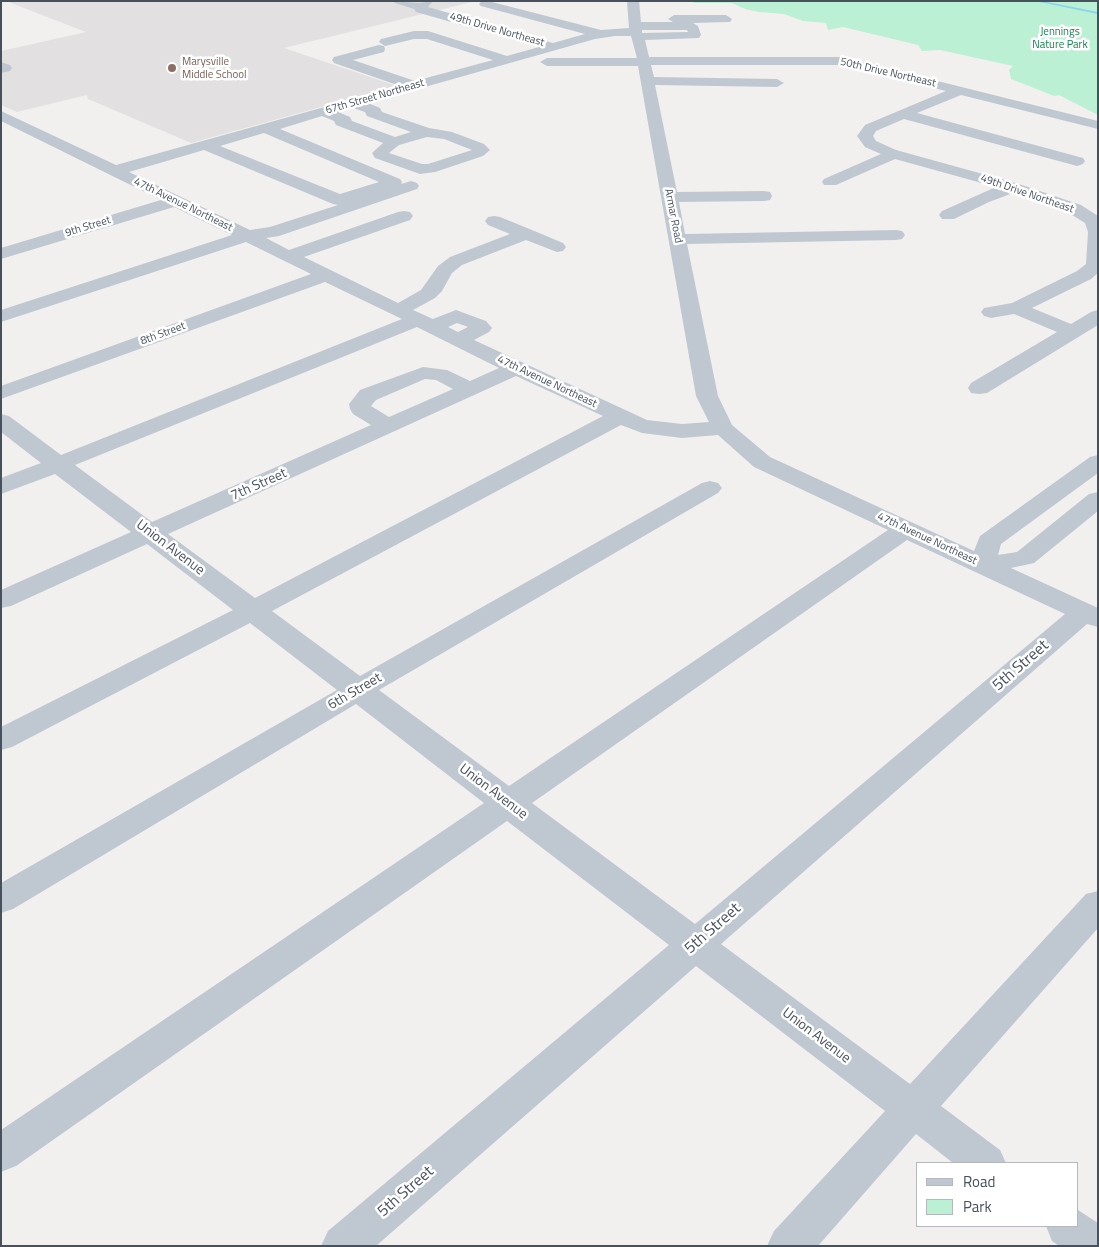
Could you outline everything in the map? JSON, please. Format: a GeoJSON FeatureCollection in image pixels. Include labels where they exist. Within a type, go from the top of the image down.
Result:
{"type":"FeatureCollection","features":[{"type":"Feature","properties":{"kind":"street","name":"49th Drive Northeast"},"geometry":{"type":"LineString","coordinates":[[399,1],[427,7],[554,47]]}},
{"type":"Feature","properties":{"kind":"street"},"geometry":{"type":"LineString","coordinates":[[485,4],[602,34]]}},
{"type":"Feature","properties":{"kind":"street"},"geometry":{"type":"LineString","coordinates":[[639,19],[669,14],[664,11]]}},
{"type":"Feature","properties":{"kind":"street","name":"67th Street Northeast"},"geometry":{"type":"LineString","coordinates":[[114,171],[602,34],[639,19],[726,19]]}},
{"type":"Feature","properties":{"kind":"street","name":"Armar Road"},"geometry":{"type":"LineString","coordinates":[[639,19],[647,81],[707,396],[723,428]]}},
{"type":"Feature","properties":{"kind":"street"},"geometry":{"type":"LineString","coordinates":[[416,86],[339,60],[414,35],[428,35],[508,60]]}},
{"type":"Feature","properties":{"kind":"street","name":"50th Drive Northeast"},"geometry":{"type":"LineString","coordinates":[[547,62],[841,61],[1098,126]]}},
{"type":"Feature","properties":{"kind":"street"},"geometry":{"type":"LineString","coordinates":[[647,81],[777,83]]}},
{"type":"Feature","properties":{"kind":"street"},"geometry":{"type":"LineString","coordinates":[[903,114],[961,90]]}},
{"type":"Feature","properties":{"kind":"street"},"geometry":{"type":"LineString","coordinates":[[354,103],[374,111],[372,113],[426,132],[446,135],[479,147],[482,150],[429,169],[420,169],[380,155],[394,142],[426,132]]}},
{"type":"Feature","properties":{"kind":"street"},"geometry":{"type":"LineString","coordinates":[[324,112],[344,119],[341,122],[394,142]]}},
{"type":"Feature","properties":{"kind":"street","name":"49th Drive Northeast"},"geometry":{"type":"LineString","coordinates":[[903,114],[870,128],[865,136],[870,144],[894,154],[1014,187],[1075,209],[1093,220],[1097,232],[1095,266],[1084,275],[1017,308],[991,312]]}},
{"type":"Feature","properties":{"kind":"street"},"geometry":{"type":"LineString","coordinates":[[903,114],[1077,160]]}},
{"type":"Feature","properties":{"kind":"street","name":"47th Avenue Northeast"},"geometry":{"type":"LineString","coordinates":[[1,115],[458,340],[642,426],[682,431],[723,428],[762,462],[1091,616]]}},
{"type":"Feature","properties":{"kind":"street"},"geometry":{"type":"LineString","coordinates":[[205,145],[339,200],[394,182],[265,128]]}},
{"type":"Feature","properties":{"kind":"street"},"geometry":{"type":"LineString","coordinates":[[830,182],[894,154]]}},
{"type":"Feature","properties":{"kind":"street"},"geometry":{"type":"LineString","coordinates":[[1,316],[246,236],[273,232],[411,186]]}},
{"type":"Feature","properties":{"kind":"street"},"geometry":{"type":"LineString","coordinates":[[948,215],[983,198],[1014,187]]}},
{"type":"Feature","properties":{"kind":"street"},"geometry":{"type":"LineString","coordinates":[[669,197],[764,196]]}},
{"type":"Feature","properties":{"kind":"street","name":"9th Street"},"geometry":{"type":"LineString","coordinates":[[1,254],[175,201]]}},
{"type":"Feature","properties":{"kind":"street"},"geometry":{"type":"LineString","coordinates":[[288,256],[404,216]]}},
{"type":"Feature","properties":{"kind":"street"},"geometry":{"type":"LineString","coordinates":[[494,221],[557,247]]}},
{"type":"Feature","properties":{"kind":"street"},"geometry":{"type":"LineString","coordinates":[[397,310],[416,302],[428,294],[435,287],[445,270],[456,260],[526,234]]}},
{"type":"Feature","properties":{"kind":"street"},"geometry":{"type":"LineString","coordinates":[[677,239],[896,235]]}},
{"type":"Feature","properties":{"kind":"street","name":"8th Street"},"geometry":{"type":"LineString","coordinates":[[1,393],[326,275]]}},
{"type":"Feature","properties":{"kind":"street"},"geometry":{"type":"LineString","coordinates":[[1067,283],[1092,291]]}},
{"type":"Feature","properties":{"kind":"street"},"geometry":{"type":"LineString","coordinates":[[1017,308],[1032,316],[1073,331]]}},
{"type":"Feature","properties":{"kind":"street"},"geometry":{"type":"LineString","coordinates":[[1,486],[425,323],[456,316],[482,328],[458,340]]}},
{"type":"Feature","properties":{"kind":"street"},"geometry":{"type":"LineString","coordinates":[[979,388],[1098,316]]}},
{"type":"Feature","properties":{"kind":"street","name":"7th Street"},"geometry":{"type":"LineString","coordinates":[[1,600],[516,368]]}},
{"type":"Feature","properties":{"kind":"street"},"geometry":{"type":"LineString","coordinates":[[388,426],[361,409],[360,404],[368,396],[423,373],[440,374],[470,389]]}},
{"type":"Feature","properties":{"kind":"street"},"geometry":{"type":"LineString","coordinates":[[1,740],[252,611],[620,416]]}},
{"type":"Feature","properties":{"kind":"street","name":"Union Avenue"},"geometry":{"type":"LineString","coordinates":[[1,421],[983,1162]]}},
{"type":"Feature","properties":{"kind":"street"},"geometry":{"type":"LineString","coordinates":[[1098,462],[989,541],[983,565],[1025,558],[1098,499]]}},
{"type":"Feature","properties":{"kind":"street","name":"6th Street"},"geometry":{"type":"LineString","coordinates":[[1,900],[358,690],[710,488]]}},
{"type":"Feature","properties":{"kind":"street"},"geometry":{"type":"LineString","coordinates":[[1,1153],[906,529]]}},
{"type":"Feature","properties":{"kind":"street","name":"5th Street"},"geometry":{"type":"LineString","coordinates":[[343,1246],[695,945],[1091,616]]}},
{"type":"Feature","properties":{"kind":"street"},"geometry":{"type":"LineString","coordinates":[[789,1246],[1098,904]]}},
{"type":"Feature","properties":{"kind":"street"},"geometry":{"type":"LineString","coordinates":[[1068,1227],[1094,1246]]}},
{"type":"Feature","properties":{"kind":"shaded area","name":"Marysville Middle School"},"geometry":{"type":"Polygon","coordinates":[[[6,1],[476,1],[284,48],[397,86],[191,143],[88,99],[87,95],[17,112],[1,105],[1,51],[86,32],[6,1]]]}},
{"type":"Feature","properties":{"kind":"green space","name":"Jennings Nature Park"},"geometry":{"type":"Polygon","coordinates":[[[695,1],[1098,1],[1098,115],[1059,95],[1054,96],[1011,79],[1009,70],[1013,66],[940,50],[922,51],[918,45],[843,27],[828,30],[826,23],[803,21],[784,14],[759,12],[745,9],[732,3],[693,3],[695,1]]]}},
{"type":"Feature","properties":{"kind":"waterway"},"geometry":{"type":"LineString","coordinates":[[1036,1],[1098,13]]}},
{"type":"Feature","properties":{"kind":"place","name":"Marysville Middle School"},"geometry":{"type":"Point","coordinates":[172,68]}}]}
